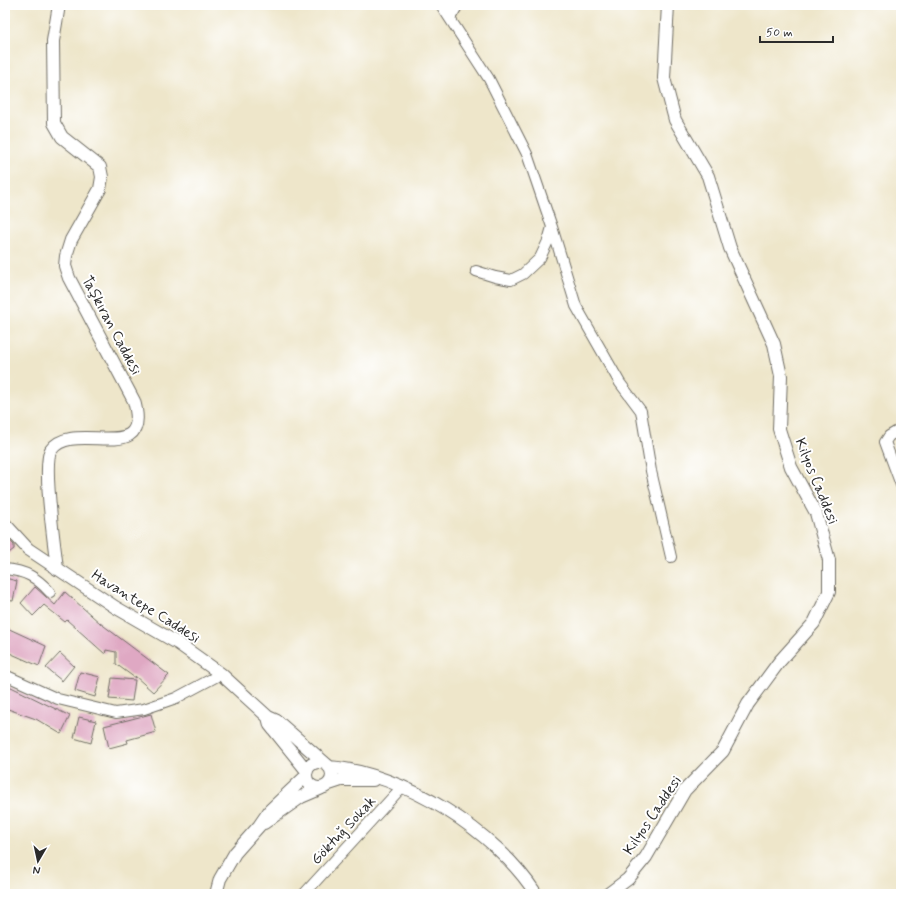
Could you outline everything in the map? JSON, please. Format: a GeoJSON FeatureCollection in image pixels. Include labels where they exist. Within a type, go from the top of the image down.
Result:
{"type":"FeatureCollection","features":[{"type":"Feature","properties":{"kind":"street","name":"Taşkıran Caddesi"},"geometry":{"type":"LineString","coordinates":[[57,569],[49,488],[50,451],[57,443],[75,438],[120,439],[129,436],[134,430],[137,413],[134,401],[68,278],[65,266],[66,256],[71,240],[100,189],[102,177],[100,167],[62,137],[54,123],[53,41],[59,5]]}},
{"type":"Feature","properties":{"kind":"street"},"geometry":{"type":"LineString","coordinates":[[442,5],[490,79],[528,154],[576,306],[620,383],[633,398],[641,411],[651,471],[671,557]]}},
{"type":"Feature","properties":{"kind":"street"},"geometry":{"type":"LineString","coordinates":[[450,18],[458,5]]}},
{"type":"Feature","properties":{"kind":"street","name":"Kilyos Caddesi"},"geometry":{"type":"LineString","coordinates":[[608,894],[628,879],[646,857],[685,790],[724,751],[748,704],[779,662],[814,623],[829,592],[829,560],[816,513],[791,467],[779,429],[781,376],[774,344],[730,248],[708,176],[674,120],[664,78],[668,5]]}},
{"type":"Feature","properties":{"kind":"street"},"geometry":{"type":"LineString","coordinates":[[476,271],[510,280],[522,274],[540,258],[548,241],[552,227]]}},
{"type":"Feature","properties":{"kind":"street"},"geometry":{"type":"LineString","coordinates":[[901,428],[889,436],[885,442],[901,486]]}},
{"type":"Feature","properties":{"kind":"street","name":"Havantepe Caddesi"},"geometry":{"type":"LineString","coordinates":[[5,524],[28,549],[115,607],[179,644],[221,674],[268,717],[277,721],[327,765]]}},
{"type":"Feature","properties":{"kind":"street"},"geometry":{"type":"LineString","coordinates":[[5,569],[20,570],[39,580],[50,592]]}},
{"type":"Feature","properties":{"kind":"street"},"geometry":{"type":"LineString","coordinates":[[5,675],[58,699],[116,713],[144,709],[176,698],[221,674]]}},
{"type":"Feature","properties":{"kind":"street","name":"Havantepe Caddesi"},"geometry":{"type":"LineString","coordinates":[[268,717],[270,724],[306,774]]}},
{"type":"Feature","properties":{"kind":"street"},"geometry":{"type":"LineString","coordinates":[[216,894],[220,879],[235,853],[260,826],[270,810],[306,774],[312,764],[321,762],[327,765],[391,781],[467,824],[497,847],[522,873],[536,894]]}},
{"type":"Feature","properties":{"kind":"street"},"geometry":{"type":"LineString","coordinates":[[325,786],[332,775],[327,765]]}},
{"type":"Feature","properties":{"kind":"street"},"geometry":{"type":"LineString","coordinates":[[306,774],[307,780],[313,787],[325,786]]}},
{"type":"Feature","properties":{"kind":"street"},"geometry":{"type":"LineString","coordinates":[[260,826],[301,797],[325,786],[341,780],[382,779]]}},
{"type":"Feature","properties":{"kind":"street","name":"Göktuğ Sokak"},"geometry":{"type":"LineString","coordinates":[[304,894],[402,787]]}},
{"type":"Feature","properties":{"kind":"building"},"geometry":{"type":"Polygon","coordinates":[[[5,535],[14,545],[14,549],[5,556],[5,535]]]}},
{"type":"Feature","properties":{"kind":"building"},"geometry":{"type":"Polygon","coordinates":[[[5,578],[17,581],[13,601],[5,600],[5,578]]]}},
{"type":"Feature","properties":{"kind":"building"},"geometry":{"type":"Polygon","coordinates":[[[35,587],[55,605],[65,592],[100,623],[169,675],[153,692],[135,676],[135,678],[116,664],[116,652],[106,650],[105,654],[67,620],[65,622],[44,605],[33,616],[21,603],[35,587]]]}},
{"type":"Feature","properties":{"kind":"building"},"geometry":{"type":"Polygon","coordinates":[[[5,627],[46,646],[39,666],[5,651],[5,627]]]}},
{"type":"Feature","properties":{"kind":"building"},"geometry":{"type":"Polygon","coordinates":[[[60,653],[74,666],[62,681],[46,668],[60,653]]]}},
{"type":"Feature","properties":{"kind":"building"},"geometry":{"type":"Polygon","coordinates":[[[80,672],[100,677],[95,697],[75,691],[80,672]]]}},
{"type":"Feature","properties":{"kind":"building"},"geometry":{"type":"Polygon","coordinates":[[[112,678],[135,680],[132,701],[109,699],[112,678]]]}},
{"type":"Feature","properties":{"kind":"building"},"geometry":{"type":"Polygon","coordinates":[[[5,684],[70,716],[61,734],[36,719],[5,708],[5,684]]]}},
{"type":"Feature","properties":{"kind":"building"},"geometry":{"type":"Polygon","coordinates":[[[151,714],[156,732],[127,740],[128,743],[109,748],[104,726],[151,714]]]}},
{"type":"Feature","properties":{"kind":"building"},"geometry":{"type":"Polygon","coordinates":[[[79,717],[96,721],[91,743],[74,738],[79,717]]]}}]}
